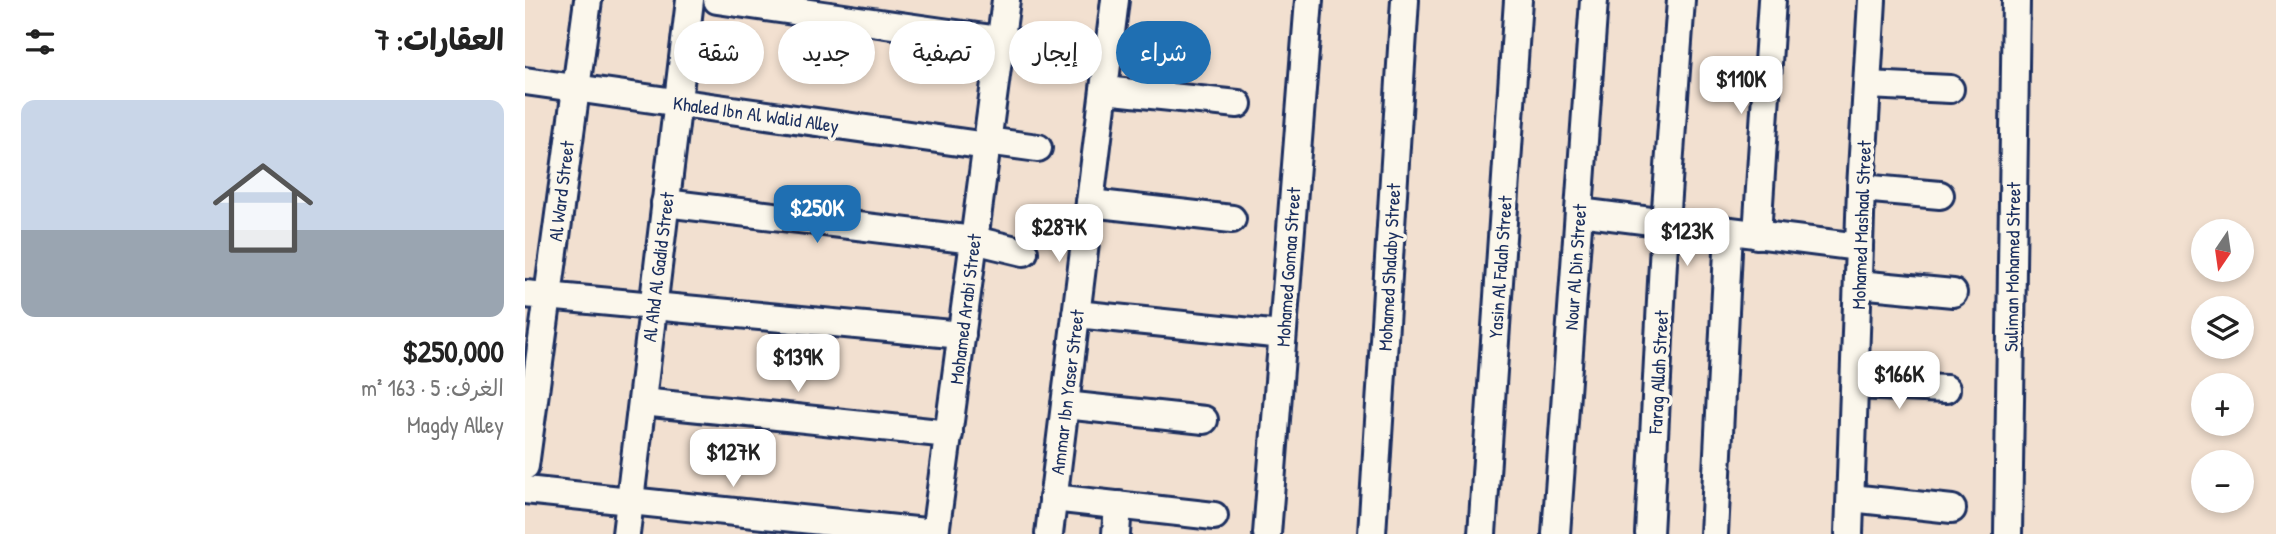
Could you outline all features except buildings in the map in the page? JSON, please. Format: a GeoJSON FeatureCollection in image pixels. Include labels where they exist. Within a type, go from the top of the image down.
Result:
{"type":"FeatureCollection","features":[{"type":"Feature","properties":{"kind":"street","name":"Al Ward Street"},"geometry":{"type":"LineString","coordinates":[[525,466],[536,295],[575,88],[588,0]]}},
{"type":"Feature","properties":{"kind":"street","name":"Al Ahd Al Gadid Street"},"geometry":{"type":"LineString","coordinates":[[626,534],[690,0]]}},
{"type":"Feature","properties":{"kind":"street"},"geometry":{"type":"LineString","coordinates":[[717,0],[1009,40]]}},
{"type":"Feature","properties":{"kind":"street","name":"Mohamed Arabi Street"},"geometry":{"type":"LineString","coordinates":[[935,533],[1006,0]]}},
{"type":"Feature","properties":{"kind":"street","name":"Ammar Ibn Yaser Street"},"geometry":{"type":"LineString","coordinates":[[1049,534],[1115,0]]}},
{"type":"Feature","properties":{"kind":"street","name":"Mohamed Gomaa Street"},"geometry":{"type":"LineString","coordinates":[[1267,534],[1308,0]]}},
{"type":"Feature","properties":{"kind":"street","name":"Mohamed Shalaby Street"},"geometry":{"type":"LineString","coordinates":[[1372,534],[1405,0]]}},
{"type":"Feature","properties":{"kind":"street","name":"Yasin Al Falah Street"},"geometry":{"type":"LineString","coordinates":[[1482,534],[1518,0]]}},
{"type":"Feature","properties":{"kind":"street","name":"Nour Al Din Street"},"geometry":{"type":"LineString","coordinates":[[1556,534],[1594,0]]}},
{"type":"Feature","properties":{"kind":"street","name":"Farag Allah Street"},"geometry":{"type":"LineString","coordinates":[[1649,534],[1665,223],[1681,0]]}},
{"type":"Feature","properties":{"kind":"street"},"geometry":{"type":"LineString","coordinates":[[1757,235],[1772,0]]}},
{"type":"Feature","properties":{"kind":"street","name":"Mohamed Mashaal Street"},"geometry":{"type":"LineString","coordinates":[[1849,534],[1861,188],[1872,0]]}},
{"type":"Feature","properties":{"kind":"street","name":"Suliman Mohamed Street"},"geometry":{"type":"LineString","coordinates":[[2008,534],[2016,0]]}},
{"type":"Feature","properties":{"kind":"street","name":"Khaled Ibn Al Walid Alley"},"geometry":{"type":"LineString","coordinates":[[525,80],[987,144],[1038,148]]}},
{"type":"Feature","properties":{"kind":"street"},"geometry":{"type":"LineString","coordinates":[[1868,85],[1950,89]]}},
{"type":"Feature","properties":{"kind":"street"},"geometry":{"type":"LineString","coordinates":[[1104,90],[1238,104]]}},
{"type":"Feature","properties":{"kind":"street"},"geometry":{"type":"LineString","coordinates":[[1861,188],[1940,195]]}},
{"type":"Feature","properties":{"kind":"street"},"geometry":{"type":"LineString","coordinates":[[665,203],[974,240],[1024,252]]}},
{"type":"Feature","properties":{"kind":"street"},"geometry":{"type":"LineString","coordinates":[[1090,203],[1232,219]]}},
{"type":"Feature","properties":{"kind":"street"},"geometry":{"type":"LineString","coordinates":[[1579,212],[1859,247]]}},
{"type":"Feature","properties":{"kind":"street"},"geometry":{"type":"LineString","coordinates":[[1714,534],[1730,232]]}},
{"type":"Feature","properties":{"kind":"street"},"geometry":{"type":"LineString","coordinates":[[1858,284],[1953,293]]}},
{"type":"Feature","properties":{"kind":"street"},"geometry":{"type":"LineString","coordinates":[[536,295],[962,335]]}},
{"type":"Feature","properties":{"kind":"street"},"geometry":{"type":"LineString","coordinates":[[1076,314],[1282,335]]}},
{"type":"Feature","properties":{"kind":"street"},"geometry":{"type":"LineString","coordinates":[[1854,385],[1946,389]]}},
{"type":"Feature","properties":{"kind":"street"},"geometry":{"type":"LineString","coordinates":[[642,402],[949,434]]}},
{"type":"Feature","properties":{"kind":"street"},"geometry":{"type":"LineString","coordinates":[[1065,405],[1204,419]]}},
{"type":"Feature","properties":{"kind":"street"},"geometry":{"type":"LineString","coordinates":[[525,490],[935,533]]}},
{"type":"Feature","properties":{"kind":"street"},"geometry":{"type":"LineString","coordinates":[[1053,498],[1214,516]]}},
{"type":"Feature","properties":{"kind":"street"},"geometry":{"type":"LineString","coordinates":[[1851,498],[1952,509]]}},
{"type":"Feature","properties":{"kind":"street"},"geometry":{"type":"LineString","coordinates":[[1116,534],[1118,505]]}}]}
